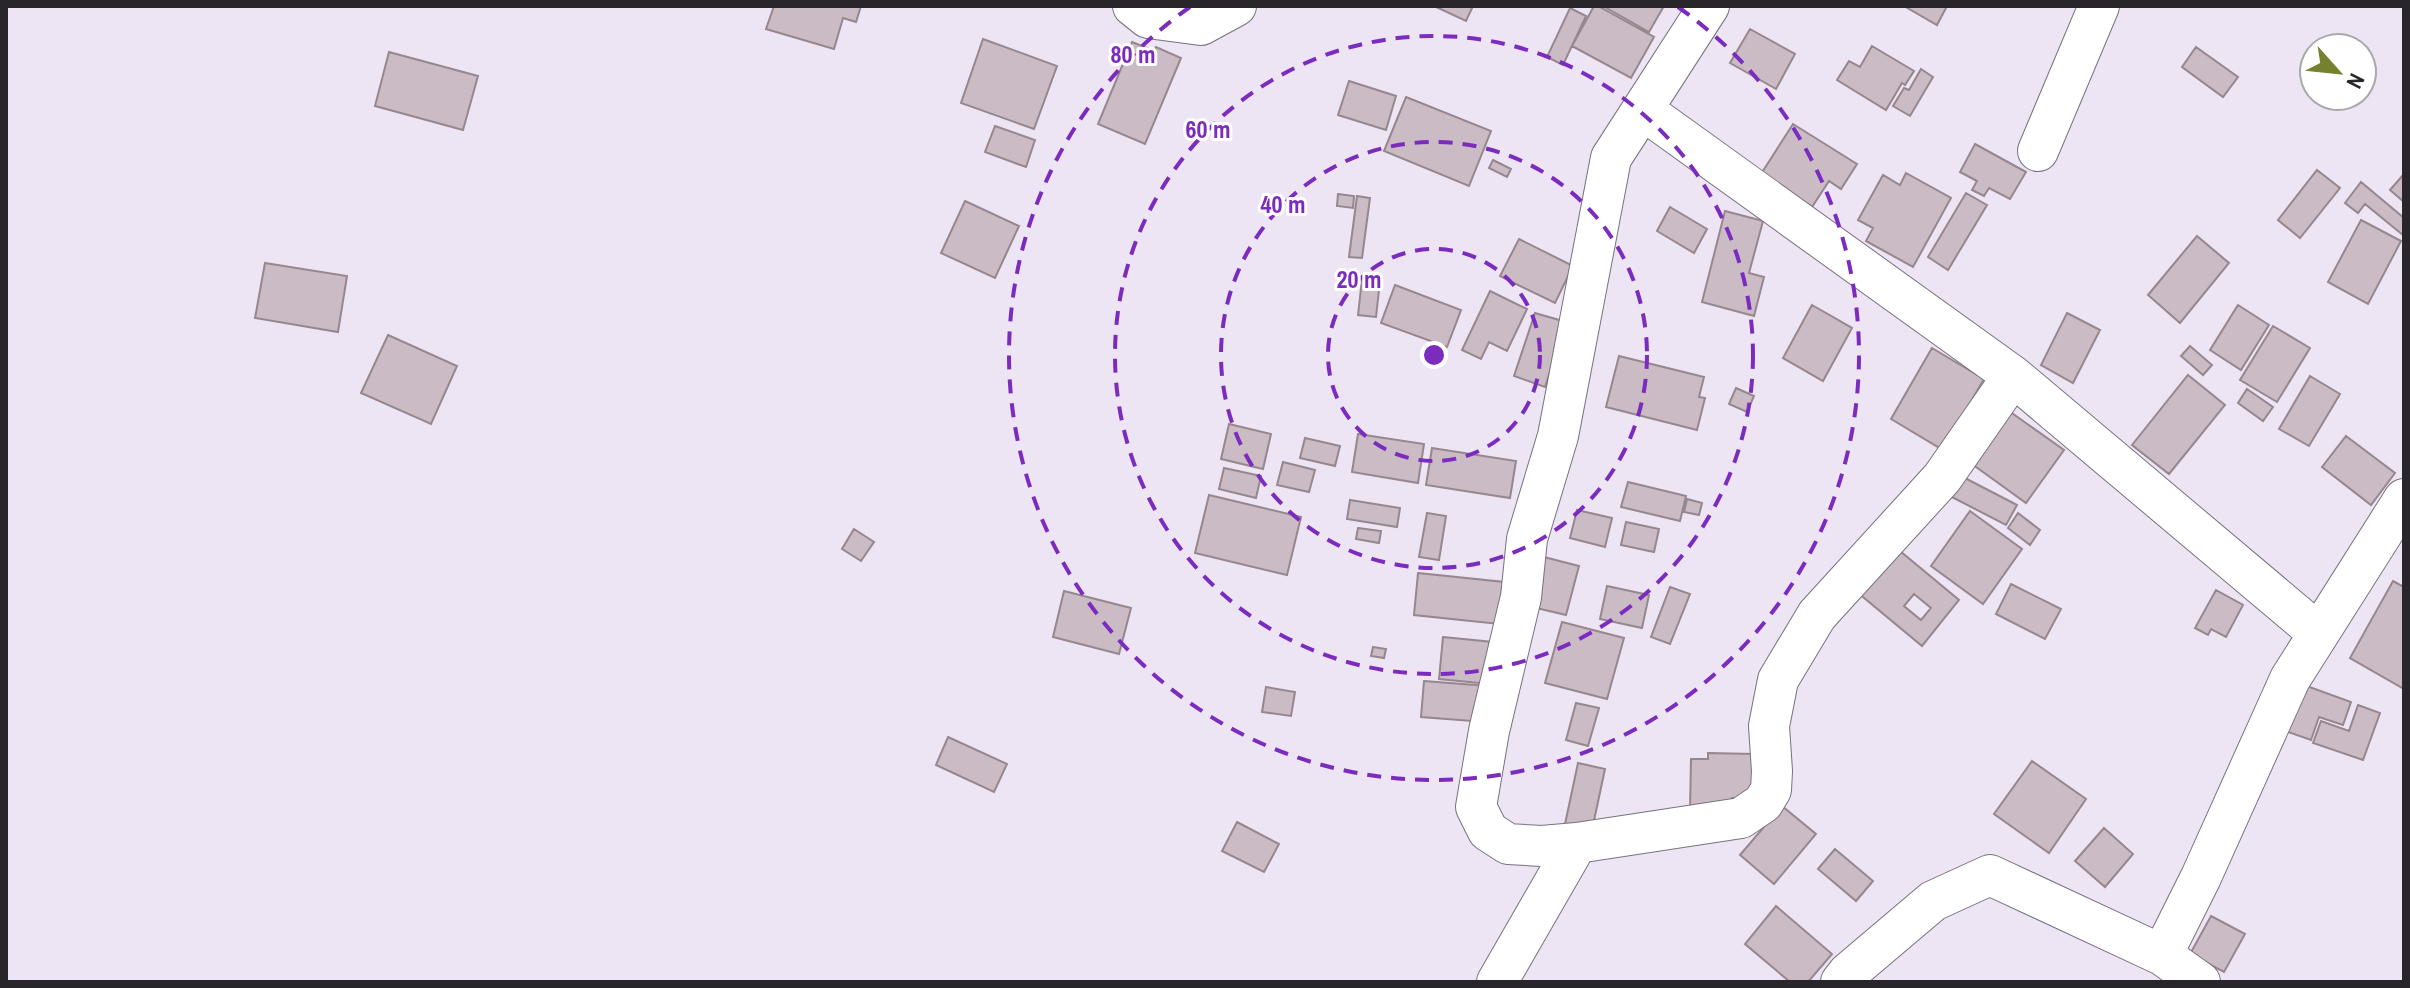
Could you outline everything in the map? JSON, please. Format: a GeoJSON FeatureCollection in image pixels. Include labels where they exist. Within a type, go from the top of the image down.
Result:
{"type":"FeatureCollection","features":[{"type":"Feature","properties":{"kind":"street"},"geometry":{"type":"LineString","coordinates":[[1133,6],[1148,18],[1201,25],[1236,6]]}},
{"type":"Feature","properties":{"kind":"street"},"geometry":{"type":"LineString","coordinates":[[1709,6],[1611,158],[1558,436],[1527,539],[1521,597],[1489,731],[1476,807],[1488,831],[1508,844],[1542,846],[1577,843],[1741,818],[1763,803],[1771,790],[1769,726],[1778,680],[1817,615],[1942,478],[2013,376]]}},
{"type":"Feature","properties":{"kind":"street"},"geometry":{"type":"LineString","coordinates":[[2038,151],[2099,6]]}},
{"type":"Feature","properties":{"kind":"street"},"geometry":{"type":"LineString","coordinates":[[1643,110],[2013,376],[2317,632]]}},
{"type":"Feature","properties":{"kind":"street"},"geometry":{"type":"LineString","coordinates":[[2162,955],[2201,877],[2290,679],[2404,499]]}},
{"type":"Feature","properties":{"kind":"street"},"geometry":{"type":"LineString","coordinates":[[1497,982],[1577,843]]}},
{"type":"Feature","properties":{"kind":"street"},"geometry":{"type":"LineString","coordinates":[[1841,982],[1933,901],[1990,875],[2162,955],[2200,982]]}},
{"type":"Feature","properties":{"kind":"building"},"geometry":{"type":"Polygon","coordinates":[[[774,6],[861,6],[856,22],[843,18],[834,49],[766,29],[774,6]]]}},
{"type":"Feature","properties":{"kind":"building"},"geometry":{"type":"Polygon","coordinates":[[[1434,6],[1473,6],[1466,21],[1434,6]]]}},
{"type":"Feature","properties":{"kind":"building"},"geometry":{"type":"Polygon","coordinates":[[[1594,6],[1654,37],[1631,78],[1572,46],[1594,6]]]}},
{"type":"Feature","properties":{"kind":"building"},"geometry":{"type":"Polygon","coordinates":[[[1603,6],[1664,6],[1649,32],[1603,6]]]}},
{"type":"Feature","properties":{"kind":"building"},"geometry":{"type":"Polygon","coordinates":[[[1904,6],[1947,6],[1937,25],[1904,6]]]}},
{"type":"Feature","properties":{"kind":"building"},"geometry":{"type":"Polygon","coordinates":[[[1570,8],[1586,16],[1563,65],[1547,57],[1570,8]]]}},
{"type":"Feature","properties":{"kind":"building"},"geometry":{"type":"Polygon","coordinates":[[[1750,29],[1795,54],[1776,89],[1730,63],[1750,29]]]}},
{"type":"Feature","properties":{"kind":"building"},"geometry":{"type":"Polygon","coordinates":[[[983,39],[1057,66],[1034,129],[961,103],[983,39]]]}},
{"type":"Feature","properties":{"kind":"building"},"geometry":{"type":"Polygon","coordinates":[[[1132,42],[1154,51],[1156,47],[1181,58],[1145,144],[1098,124],[1132,42]]]}},
{"type":"Feature","properties":{"kind":"building"},"geometry":{"type":"Polygon","coordinates":[[[1872,46],[1914,71],[1905,85],[1902,83],[1886,110],[1837,80],[1849,61],[1860,67],[1872,46]]]}},
{"type":"Feature","properties":{"kind":"building"},"geometry":{"type":"Polygon","coordinates":[[[2196,47],[2238,77],[2223,97],[2182,67],[2196,47]]]}},
{"type":"Feature","properties":{"kind":"building"},"geometry":{"type":"Polygon","coordinates":[[[389,52],[478,76],[463,130],[375,106],[389,52]]]}},
{"type":"Feature","properties":{"kind":"building"},"geometry":{"type":"Polygon","coordinates":[[[1921,69],[1933,77],[1910,116],[1893,106],[1904,88],[1909,90],[1921,69]]]}},
{"type":"Feature","properties":{"kind":"building"},"geometry":{"type":"Polygon","coordinates":[[[1349,81],[1396,96],[1386,130],[1338,115],[1349,81]]]}},
{"type":"Feature","properties":{"kind":"building"},"geometry":{"type":"Polygon","coordinates":[[[1406,97],[1491,131],[1469,186],[1384,151],[1406,97]]]}},
{"type":"Feature","properties":{"kind":"building"},"geometry":{"type":"Polygon","coordinates":[[[1793,124],[1857,164],[1841,189],[1829,181],[1812,207],[1761,174],[1793,124]]]}},
{"type":"Feature","properties":{"kind":"building"},"geometry":{"type":"Polygon","coordinates":[[[995,126],[1035,140],[1026,167],[985,152],[995,126]]]}},
{"type":"Feature","properties":{"kind":"building"},"geometry":{"type":"Polygon","coordinates":[[[1975,144],[2026,172],[2010,199],[1989,188],[1984,196],[1972,190],[1977,181],[1960,172],[1975,144]]]}},
{"type":"Feature","properties":{"kind":"building"},"geometry":{"type":"Polygon","coordinates":[[[1493,160],[1511,169],[1507,177],[1489,168],[1493,160]]]}},
{"type":"Feature","properties":{"kind":"building"},"geometry":{"type":"Polygon","coordinates":[[[2317,170],[2340,188],[2300,238],[2278,220],[2317,170]]]}},
{"type":"Feature","properties":{"kind":"building"},"geometry":{"type":"Polygon","coordinates":[[[1906,173],[1951,198],[1913,267],[1866,241],[1873,228],[1858,220],[1883,175],[1900,185],[1906,173]]]}},
{"type":"Feature","properties":{"kind":"building"},"geometry":{"type":"Polygon","coordinates":[[[2404,174],[2404,202],[2390,190],[2404,174]]]}},
{"type":"Feature","properties":{"kind":"building"},"geometry":{"type":"Polygon","coordinates":[[[2361,182],[2404,218],[2404,236],[2365,204],[2358,213],[2345,203],[2361,182]]]}},
{"type":"Feature","properties":{"kind":"building"},"geometry":{"type":"Polygon","coordinates":[[[1966,193],[1987,205],[1948,270],[1928,257],[1966,193]]]}},
{"type":"Feature","properties":{"kind":"building"},"geometry":{"type":"Polygon","coordinates":[[[1338,194],[1354,196],[1353,208],[1337,206],[1338,194]]]}},
{"type":"Feature","properties":{"kind":"building"},"geometry":{"type":"Polygon","coordinates":[[[1357,196],[1370,198],[1362,258],[1349,257],[1357,196]]]}},
{"type":"Feature","properties":{"kind":"building"},"geometry":{"type":"Polygon","coordinates":[[[965,201],[1019,226],[995,278],[941,253],[965,201]]]}},
{"type":"Feature","properties":{"kind":"building"},"geometry":{"type":"Polygon","coordinates":[[[1670,207],[1707,229],[1694,253],[1657,231],[1670,207]]]}},
{"type":"Feature","properties":{"kind":"building"},"geometry":{"type":"Polygon","coordinates":[[[1725,211],[1763,221],[1749,273],[1764,277],[1754,316],[1702,302],[1725,211]]]}},
{"type":"Feature","properties":{"kind":"building"},"geometry":{"type":"Polygon","coordinates":[[[2361,220],[2401,241],[2368,304],[2328,282],[2361,220]]]}},
{"type":"Feature","properties":{"kind":"building"},"geometry":{"type":"Polygon","coordinates":[[[2197,236],[2229,263],[2180,323],[2148,295],[2197,236]]]}},
{"type":"Feature","properties":{"kind":"building"},"geometry":{"type":"Polygon","coordinates":[[[1519,239],[1573,266],[1555,303],[1500,276],[1519,239]]]}},
{"type":"Feature","properties":{"kind":"building"},"geometry":{"type":"Polygon","coordinates":[[[265,263],[347,276],[338,332],[255,318],[265,263]]]}},
{"type":"Feature","properties":{"kind":"building"},"geometry":{"type":"Polygon","coordinates":[[[1362,279],[1380,281],[1376,317],[1358,315],[1362,279]]]}},
{"type":"Feature","properties":{"kind":"building"},"geometry":{"type":"Polygon","coordinates":[[[1395,285],[1461,310],[1447,347],[1381,323],[1395,285]]]}},
{"type":"Feature","properties":{"kind":"building"},"geometry":{"type":"Polygon","coordinates":[[[1490,291],[1527,309],[1507,351],[1489,342],[1481,359],[1462,350],[1490,291]]]}},
{"type":"Feature","properties":{"kind":"building"},"geometry":{"type":"Polygon","coordinates":[[[1812,305],[1852,328],[1823,381],[1783,358],[1812,305]]]}},
{"type":"Feature","properties":{"kind":"building"},"geometry":{"type":"Polygon","coordinates":[[[2238,305],[2269,325],[2241,370],[2210,350],[2238,305]]]}},
{"type":"Feature","properties":{"kind":"building"},"geometry":{"type":"Polygon","coordinates":[[[1535,313],[1566,322],[1545,387],[1514,376],[1535,313]]]}},
{"type":"Feature","properties":{"kind":"building"},"geometry":{"type":"Polygon","coordinates":[[[2067,313],[2100,330],[2073,383],[2041,365],[2067,313]]]}},
{"type":"Feature","properties":{"kind":"building"},"geometry":{"type":"Polygon","coordinates":[[[2273,326],[2310,348],[2277,402],[2240,380],[2273,326]]]}},
{"type":"Feature","properties":{"kind":"building"},"geometry":{"type":"Polygon","coordinates":[[[388,335],[457,366],[431,424],[361,393],[388,335]]]}},
{"type":"Feature","properties":{"kind":"building"},"geometry":{"type":"Polygon","coordinates":[[[2190,346],[2212,365],[2203,375],[2181,356],[2190,346]]]}},
{"type":"Feature","properties":{"kind":"building"},"geometry":{"type":"Polygon","coordinates":[[[1932,348],[1984,379],[1943,450],[1891,419],[1932,348]]]}},
{"type":"Feature","properties":{"kind":"building"},"geometry":{"type":"Polygon","coordinates":[[[1619,356],[1704,377],[1699,397],[1705,398],[1697,430],[1606,407],[1619,356]]]}},
{"type":"Feature","properties":{"kind":"building"},"geometry":{"type":"Polygon","coordinates":[[[2188,375],[2225,405],[2169,474],[2132,445],[2188,375]]]}},
{"type":"Feature","properties":{"kind":"building"},"geometry":{"type":"Polygon","coordinates":[[[2310,376],[2340,394],[2309,446],[2279,429],[2310,376]]]}},
{"type":"Feature","properties":{"kind":"building"},"geometry":{"type":"Polygon","coordinates":[[[1736,388],[1754,396],[1747,412],[1729,404],[1736,388]]]}},
{"type":"Feature","properties":{"kind":"building"},"geometry":{"type":"Polygon","coordinates":[[[2247,389],[2273,407],[2263,421],[2238,403],[2247,389]]]}},
{"type":"Feature","properties":{"kind":"building"},"geometry":{"type":"Polygon","coordinates":[[[2009,411],[2064,450],[2026,503],[1972,464],[2009,411]]]}},
{"type":"Feature","properties":{"kind":"building"},"geometry":{"type":"Polygon","coordinates":[[[1229,424],[1271,434],[1263,469],[1221,459],[1229,424]]]}},
{"type":"Feature","properties":{"kind":"building"},"geometry":{"type":"Polygon","coordinates":[[[1358,434],[1424,444],[1418,483],[1352,472],[1358,434]]]}},
{"type":"Feature","properties":{"kind":"building"},"geometry":{"type":"Polygon","coordinates":[[[2346,436],[2395,473],[2371,505],[2322,467],[2346,436]]]}},
{"type":"Feature","properties":{"kind":"building"},"geometry":{"type":"Polygon","coordinates":[[[1305,438],[1340,446],[1335,466],[1300,458],[1305,438]]]}},
{"type":"Feature","properties":{"kind":"building"},"geometry":{"type":"Polygon","coordinates":[[[1432,448],[1516,461],[1510,498],[1426,485],[1432,448]]]}},
{"type":"Feature","properties":{"kind":"building"},"geometry":{"type":"Polygon","coordinates":[[[1283,462],[1315,470],[1309,492],[1277,485],[1283,462]]]}},
{"type":"Feature","properties":{"kind":"building"},"geometry":{"type":"Polygon","coordinates":[[[1224,468],[1261,476],[1256,498],[1219,489],[1224,468]]]}},
{"type":"Feature","properties":{"kind":"building"},"geometry":{"type":"Polygon","coordinates":[[[1961,476],[2017,505],[2006,525],[1950,496],[1961,476]]]}},
{"type":"Feature","properties":{"kind":"building"},"geometry":{"type":"Polygon","coordinates":[[[1628,482],[1686,496],[1680,521],[1621,507],[1628,482]]]}},
{"type":"Feature","properties":{"kind":"building"},"geometry":{"type":"Polygon","coordinates":[[[1209,495],[1301,517],[1287,575],[1195,553],[1209,495]]]}},
{"type":"Feature","properties":{"kind":"building"},"geometry":{"type":"Polygon","coordinates":[[[1687,499],[1702,503],[1699,515],[1684,512],[1687,499]]]}},
{"type":"Feature","properties":{"kind":"building"},"geometry":{"type":"Polygon","coordinates":[[[1350,500],[1400,508],[1397,527],[1347,519],[1350,500]]]}},
{"type":"Feature","properties":{"kind":"building"},"geometry":{"type":"Polygon","coordinates":[[[1577,510],[1612,518],[1605,547],[1570,538],[1577,510]]]}},
{"type":"Feature","properties":{"kind":"building"},"geometry":{"type":"Polygon","coordinates":[[[1970,511],[2022,549],[1983,604],[1931,566],[1970,511]]]}},
{"type":"Feature","properties":{"kind":"building"},"geometry":{"type":"Polygon","coordinates":[[[1427,513],[1446,516],[1439,560],[1419,557],[1427,513]]]}},
{"type":"Feature","properties":{"kind":"building"},"geometry":{"type":"Polygon","coordinates":[[[2018,513],[2040,530],[2030,545],[2008,528],[2018,513]]]}},
{"type":"Feature","properties":{"kind":"building"},"geometry":{"type":"Polygon","coordinates":[[[1626,522],[1659,529],[1654,552],[1621,545],[1626,522]]]}},
{"type":"Feature","properties":{"kind":"building"},"geometry":{"type":"Polygon","coordinates":[[[1358,528],[1381,531],[1379,543],[1356,539],[1358,528]]]}},
{"type":"Feature","properties":{"kind":"building"},"geometry":{"type":"Polygon","coordinates":[[[854,529],[874,542],[861,561],[842,549],[854,529]]]}},
{"type":"Feature","properties":{"kind":"building"},"geometry":{"type":"Polygon","coordinates":[[[1894,546],[1959,600],[1922,646],[1857,592],[1894,546]],[[1914,594],[1904,606],[1921,620],[1931,608],[1914,594]]]}},
{"type":"Feature","properties":{"kind":"building"},"geometry":{"type":"Polygon","coordinates":[[[1544,557],[1579,566],[1566,615],[1532,607],[1544,557]]]}},
{"type":"Feature","properties":{"kind":"building"},"geometry":{"type":"Polygon","coordinates":[[[1418,573],[1504,582],[1499,624],[1414,615],[1418,573]]]}},
{"type":"Feature","properties":{"kind":"building"},"geometry":{"type":"Polygon","coordinates":[[[2393,581],[2404,587],[2404,689],[2350,658],[2393,581]]]}},
{"type":"Feature","properties":{"kind":"building"},"geometry":{"type":"Polygon","coordinates":[[[2011,584],[2061,609],[2045,639],[1996,614],[2011,584]]]}},
{"type":"Feature","properties":{"kind":"building"},"geometry":{"type":"Polygon","coordinates":[[[1607,586],[1649,595],[1642,628],[1600,619],[1607,586]]]}},
{"type":"Feature","properties":{"kind":"building"},"geometry":{"type":"Polygon","coordinates":[[[1670,587],[1690,594],[1670,644],[1651,637],[1670,587]]]}},
{"type":"Feature","properties":{"kind":"building"},"geometry":{"type":"Polygon","coordinates":[[[2216,590],[2243,605],[2226,637],[2211,629],[2208,635],[2195,628],[2216,590]]]}},
{"type":"Feature","properties":{"kind":"building"},"geometry":{"type":"Polygon","coordinates":[[[1064,591],[1131,608],[1119,654],[1053,637],[1064,591]]]}},
{"type":"Feature","properties":{"kind":"building"},"geometry":{"type":"Polygon","coordinates":[[[1562,622],[1624,638],[1607,699],[1545,683],[1562,622]]]}},
{"type":"Feature","properties":{"kind":"building"},"geometry":{"type":"Polygon","coordinates":[[[1443,637],[1493,642],[1489,684],[1439,679],[1443,637]]]}},
{"type":"Feature","properties":{"kind":"building"},"geometry":{"type":"Polygon","coordinates":[[[1373,647],[1386,649],[1384,658],[1371,656],[1373,647]]]}},
{"type":"Feature","properties":{"kind":"building"},"geometry":{"type":"Polygon","coordinates":[[[1424,681],[1488,686],[1485,722],[1421,717],[1424,681]]]}},
{"type":"Feature","properties":{"kind":"building"},"geometry":{"type":"Polygon","coordinates":[[[2304,685],[2351,702],[2343,725],[2319,717],[2311,740],[2288,732],[2304,685]]]}},
{"type":"Feature","properties":{"kind":"building"},"geometry":{"type":"Polygon","coordinates":[[[1266,687],[1295,692],[1291,716],[1262,712],[1266,687]]]}},
{"type":"Feature","properties":{"kind":"building"},"geometry":{"type":"Polygon","coordinates":[[[1576,703],[1599,708],[1588,746],[1566,740],[1576,703]]]}},
{"type":"Feature","properties":{"kind":"building"},"geometry":{"type":"Polygon","coordinates":[[[2358,705],[2380,713],[2363,760],[2313,743],[2321,721],[2349,731],[2358,705]]]}},
{"type":"Feature","properties":{"kind":"building"},"geometry":{"type":"Polygon","coordinates":[[[948,737],[1007,764],[994,792],[936,765],[948,737]]]}},
{"type":"Feature","properties":{"kind":"building"},"geometry":{"type":"Polygon","coordinates":[[[1708,753],[1754,754],[1752,799],[1732,798],[1732,812],[1690,811],[1691,759],[1708,759],[1708,753]]]}},
{"type":"Feature","properties":{"kind":"building"},"geometry":{"type":"Polygon","coordinates":[[[2032,761],[2086,799],[2049,853],[1994,814],[2032,761]]]}},
{"type":"Feature","properties":{"kind":"building"},"geometry":{"type":"Polygon","coordinates":[[[1578,763],[1605,769],[1592,830],[1565,824],[1578,763]]]}},
{"type":"Feature","properties":{"kind":"building"},"geometry":{"type":"Polygon","coordinates":[[[1782,806],[1816,834],[1774,884],[1740,855],[1782,806]]]}},
{"type":"Feature","properties":{"kind":"building"},"geometry":{"type":"Polygon","coordinates":[[[1237,822],[1279,844],[1264,872],[1222,851],[1237,822]]]}},
{"type":"Feature","properties":{"kind":"building"},"geometry":{"type":"Polygon","coordinates":[[[2104,828],[2133,854],[2105,887],[2075,861],[2104,828]]]}},
{"type":"Feature","properties":{"kind":"building"},"geometry":{"type":"Polygon","coordinates":[[[1835,849],[1873,881],[1856,901],[1818,869],[1835,849]]]}},
{"type":"Feature","properties":{"kind":"building"},"geometry":{"type":"Polygon","coordinates":[[[1776,906],[1832,954],[1808,982],[1790,982],[1745,944],[1776,906]]]}},
{"type":"Feature","properties":{"kind":"building"},"geometry":{"type":"Polygon","coordinates":[[[2211,916],[2245,934],[2224,972],[2190,954],[2211,916]]]}}]}
